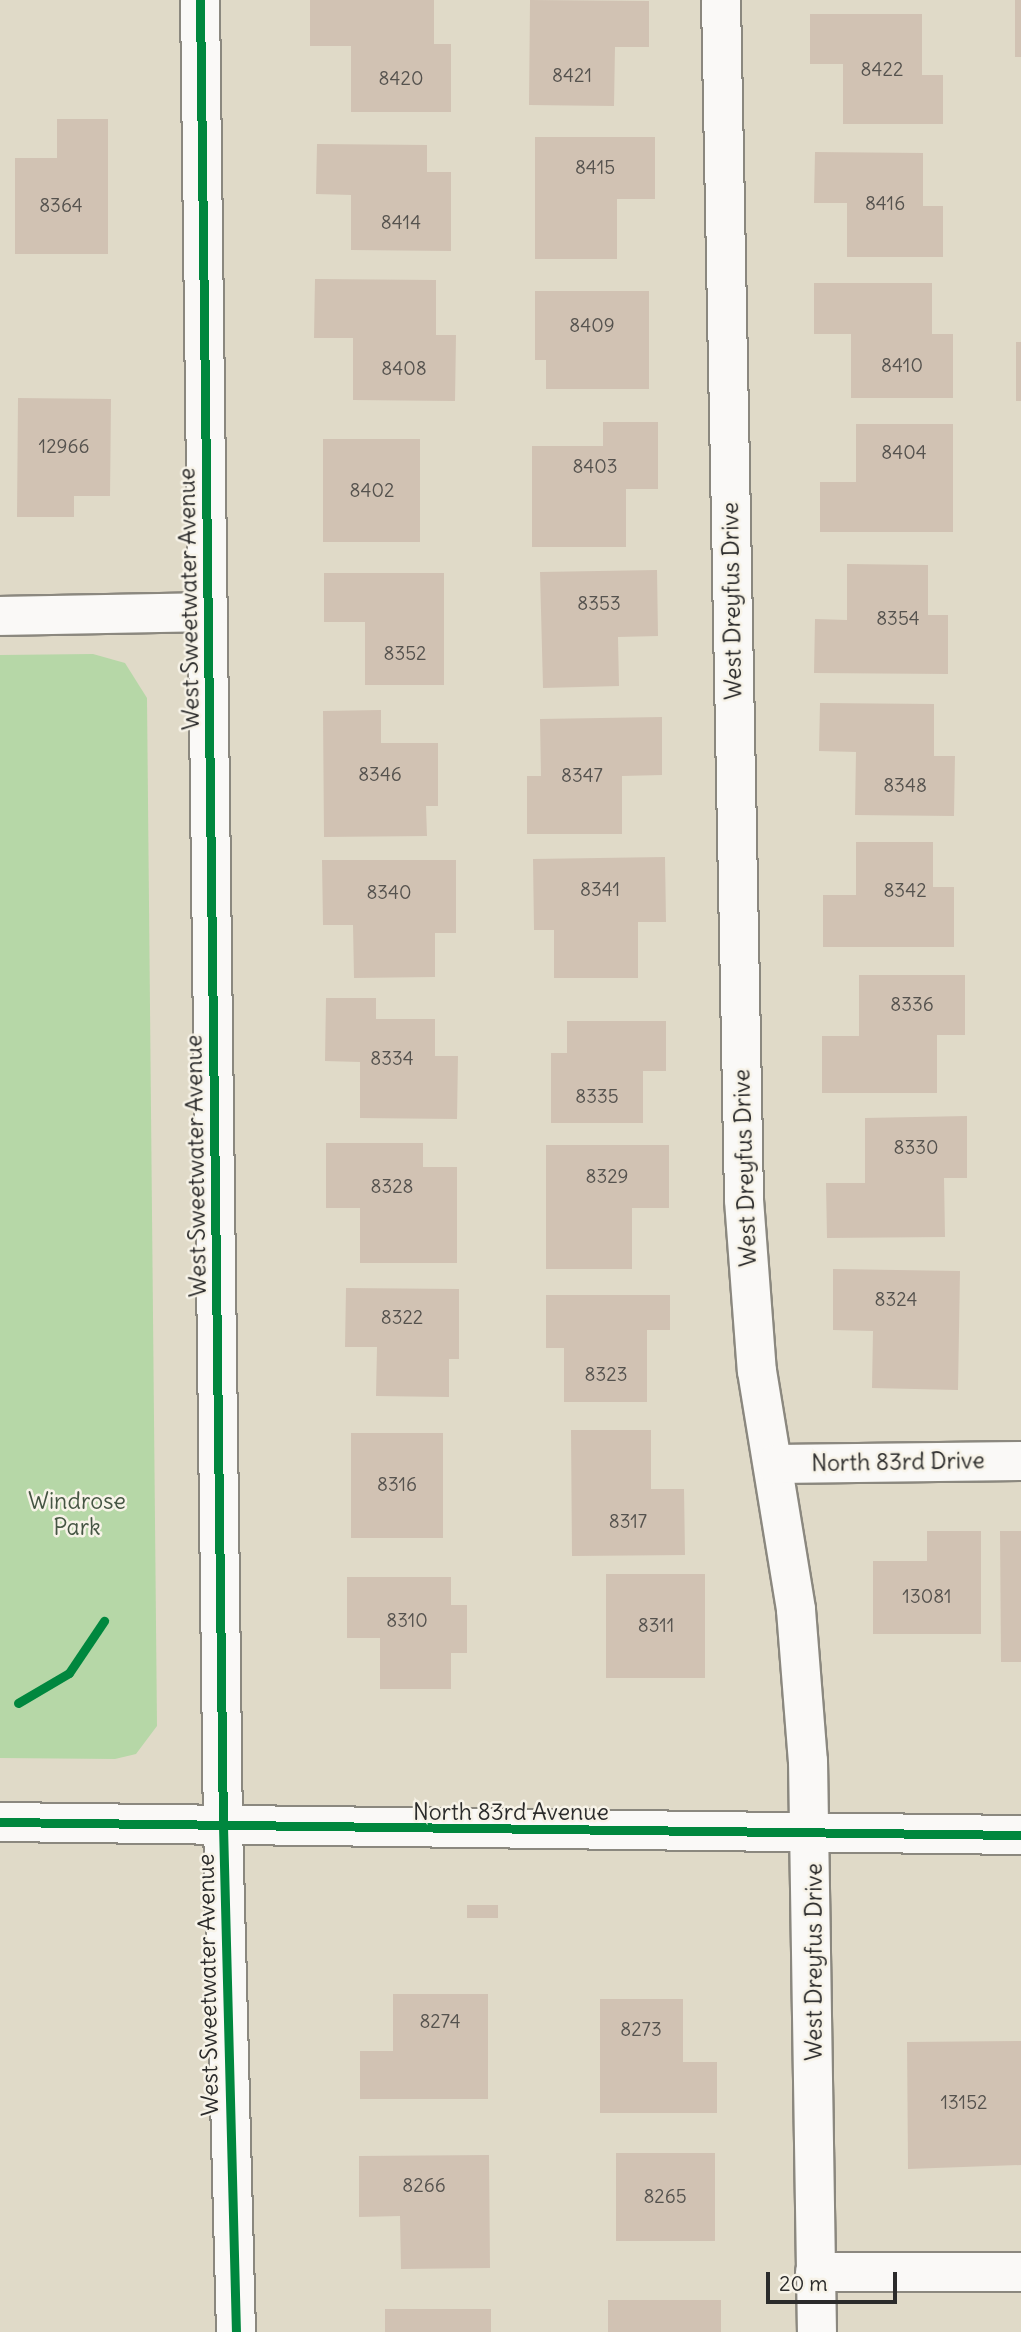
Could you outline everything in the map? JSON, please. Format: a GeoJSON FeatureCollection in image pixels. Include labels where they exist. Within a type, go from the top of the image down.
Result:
{"type":"FeatureCollection","features":[{"type":"Feature","properties":{"kind":"street","name":"West Sweetwater Avenue"},"geometry":{"type":"LineString","coordinates":[[200,0],[223,1826],[236,2332]]}},
{"type":"Feature","properties":{"kind":"street","name":"West Dreyfus Drive"},"geometry":{"type":"LineString","coordinates":[[721,0],[744,1200],[757,1371],[775,1464],[796,1610],[812,1832],[817,2332]]}},
{"type":"Feature","properties":{"kind":"street"},"geometry":{"type":"LineString","coordinates":[[0,616],[208,612]]}},
{"type":"Feature","properties":{"kind":"street","name":"North 83rd Drive"},"geometry":{"type":"LineString","coordinates":[[775,1464],[1021,1461]]}},
{"type":"Feature","properties":{"kind":"street","name":"North 83rd Avenue"},"geometry":{"type":"LineString","coordinates":[[0,1822],[1021,1835]]}},
{"type":"Feature","properties":{"kind":"street"},"geometry":{"type":"LineString","coordinates":[[815,2272],[1021,2272]]}},
{"type":"Feature","properties":{"kind":"path"},"geometry":{"type":"LineString","coordinates":[[19,1703],[69,1673],[104,1621]]}},
{"type":"Feature","properties":{"kind":"green space","name":"Windrose Park"},"geometry":{"type":"Polygon","coordinates":[[[93,654],[125,663],[147,698],[157,1726],[136,1754],[115,1759],[0,1758],[0,655],[93,654]]]}},
{"type":"Feature","properties":{"kind":"building"},"geometry":{"type":"Polygon","coordinates":[[[310,0],[434,0],[434,44],[451,44],[451,112],[351,112],[351,46],[310,46],[310,0]]]}},
{"type":"Feature","properties":{"kind":"building"},"geometry":{"type":"Polygon","coordinates":[[[530,0],[649,1],[649,47],[615,47],[614,106],[529,105],[530,0]]]}},
{"type":"Feature","properties":{"kind":"building"},"geometry":{"type":"Polygon","coordinates":[[[1015,0],[1021,0],[1021,57],[1015,57],[1015,0]]]}},
{"type":"Feature","properties":{"kind":"building"},"geometry":{"type":"Polygon","coordinates":[[[810,14],[922,14],[922,75],[943,75],[943,124],[843,124],[843,64],[810,64],[810,14]]]}},
{"type":"Feature","properties":{"kind":"building"},"geometry":{"type":"Polygon","coordinates":[[[57,119],[108,119],[108,254],[15,254],[15,158],[57,158],[57,119]]]}},
{"type":"Feature","properties":{"kind":"building"},"geometry":{"type":"Polygon","coordinates":[[[535,137],[655,137],[655,199],[617,199],[617,259],[535,259],[535,137]]]}},
{"type":"Feature","properties":{"kind":"building"},"geometry":{"type":"Polygon","coordinates":[[[317,144],[427,145],[427,172],[451,172],[451,251],[351,250],[351,195],[316,194],[317,144]]]}},
{"type":"Feature","properties":{"kind":"building"},"geometry":{"type":"Polygon","coordinates":[[[815,152],[923,153],[923,206],[943,206],[943,257],[847,257],[847,203],[814,203],[815,152]]]}},
{"type":"Feature","properties":{"kind":"building"},"geometry":{"type":"Polygon","coordinates":[[[315,279],[436,280],[436,335],[456,335],[455,401],[353,400],[353,338],[314,338],[315,279]]]}},
{"type":"Feature","properties":{"kind":"building"},"geometry":{"type":"Polygon","coordinates":[[[814,283],[932,283],[932,334],[953,334],[953,398],[851,398],[851,334],[814,334],[814,283]]]}},
{"type":"Feature","properties":{"kind":"building"},"geometry":{"type":"Polygon","coordinates":[[[535,291],[649,291],[649,389],[546,389],[546,360],[535,360],[535,291]]]}},
{"type":"Feature","properties":{"kind":"building"},"geometry":{"type":"Polygon","coordinates":[[[1016,342],[1021,342],[1021,401],[1016,401],[1016,342]]]}},
{"type":"Feature","properties":{"kind":"building"},"geometry":{"type":"Polygon","coordinates":[[[18,398],[111,399],[110,496],[74,496],[74,517],[17,517],[18,398]]]}},
{"type":"Feature","properties":{"kind":"building"},"geometry":{"type":"Polygon","coordinates":[[[603,422],[658,422],[658,489],[626,489],[626,547],[532,547],[532,446],[603,446],[603,422]]]}},
{"type":"Feature","properties":{"kind":"building"},"geometry":{"type":"Polygon","coordinates":[[[856,424],[953,424],[953,532],[820,532],[820,482],[856,482],[856,424]]]}},
{"type":"Feature","properties":{"kind":"building"},"geometry":{"type":"Polygon","coordinates":[[[323,439],[420,439],[420,542],[323,542],[323,439]]]}},
{"type":"Feature","properties":{"kind":"building"},"geometry":{"type":"Polygon","coordinates":[[[847,564],[928,565],[928,615],[948,615],[948,674],[814,673],[815,619],[847,620],[847,564]]]}},
{"type":"Feature","properties":{"kind":"building"},"geometry":{"type":"Polygon","coordinates":[[[657,570],[658,636],[618,637],[619,686],[543,688],[540,572],[657,570]]]}},
{"type":"Feature","properties":{"kind":"building"},"geometry":{"type":"Polygon","coordinates":[[[324,573],[444,573],[444,685],[365,685],[365,622],[324,622],[324,573]]]}},
{"type":"Feature","properties":{"kind":"building"},"geometry":{"type":"Polygon","coordinates":[[[820,703],[934,704],[934,756],[955,756],[954,816],[855,815],[856,752],[819,751],[820,703]]]}},
{"type":"Feature","properties":{"kind":"building"},"geometry":{"type":"Polygon","coordinates":[[[381,710],[381,743],[438,743],[438,806],[426,806],[427,836],[324,837],[323,711],[381,710]]]}},
{"type":"Feature","properties":{"kind":"building"},"geometry":{"type":"Polygon","coordinates":[[[662,717],[662,775],[622,776],[622,834],[527,834],[527,776],[541,776],[540,719],[662,717]]]}},
{"type":"Feature","properties":{"kind":"building"},"geometry":{"type":"Polygon","coordinates":[[[856,842],[933,842],[933,887],[954,887],[954,947],[823,947],[823,895],[856,895],[856,842]]]}},
{"type":"Feature","properties":{"kind":"building"},"geometry":{"type":"Polygon","coordinates":[[[665,857],[666,922],[638,922],[638,978],[554,978],[554,930],[534,930],[533,859],[665,857]]]}},
{"type":"Feature","properties":{"kind":"building"},"geometry":{"type":"Polygon","coordinates":[[[322,860],[456,860],[456,933],[435,933],[435,977],[354,978],[353,925],[323,925],[322,860]]]}},
{"type":"Feature","properties":{"kind":"building"},"geometry":{"type":"Polygon","coordinates":[[[859,975],[965,975],[965,1035],[937,1035],[937,1093],[822,1093],[822,1036],[859,1036],[859,975]]]}},
{"type":"Feature","properties":{"kind":"building"},"geometry":{"type":"Polygon","coordinates":[[[326,998],[376,998],[376,1019],[435,1019],[435,1056],[458,1056],[457,1119],[360,1118],[360,1062],[325,1061],[326,998]]]}},
{"type":"Feature","properties":{"kind":"building"},"geometry":{"type":"Polygon","coordinates":[[[567,1021],[666,1021],[666,1071],[643,1071],[643,1123],[551,1123],[551,1053],[567,1053],[567,1021]]]}},
{"type":"Feature","properties":{"kind":"building"},"geometry":{"type":"Polygon","coordinates":[[[967,1116],[967,1178],[944,1178],[945,1237],[827,1238],[826,1183],[865,1183],[865,1118],[967,1116]]]}},
{"type":"Feature","properties":{"kind":"building"},"geometry":{"type":"Polygon","coordinates":[[[326,1143],[423,1143],[423,1167],[457,1167],[457,1263],[360,1263],[360,1208],[326,1208],[326,1143]]]}},
{"type":"Feature","properties":{"kind":"building"},"geometry":{"type":"Polygon","coordinates":[[[546,1145],[669,1145],[669,1208],[632,1208],[632,1269],[546,1269],[546,1145]]]}},
{"type":"Feature","properties":{"kind":"building"},"geometry":{"type":"Polygon","coordinates":[[[833,1269],[960,1271],[958,1390],[872,1388],[873,1331],[833,1330],[833,1269]]]}},
{"type":"Feature","properties":{"kind":"building"},"geometry":{"type":"Polygon","coordinates":[[[346,1288],[459,1289],[459,1359],[449,1359],[449,1397],[376,1396],[377,1347],[345,1347],[346,1288]]]}},
{"type":"Feature","properties":{"kind":"building"},"geometry":{"type":"Polygon","coordinates":[[[546,1295],[670,1295],[670,1330],[647,1330],[647,1402],[564,1402],[564,1348],[546,1348],[546,1295]]]}},
{"type":"Feature","properties":{"kind":"building"},"geometry":{"type":"Polygon","coordinates":[[[571,1430],[651,1430],[651,1489],[684,1489],[685,1555],[572,1556],[571,1430]]]}},
{"type":"Feature","properties":{"kind":"building"},"geometry":{"type":"Polygon","coordinates":[[[351,1433],[443,1433],[443,1538],[351,1538],[351,1433]]]}},
{"type":"Feature","properties":{"kind":"building"},"geometry":{"type":"Polygon","coordinates":[[[927,1531],[981,1531],[981,1634],[873,1634],[873,1561],[927,1561],[927,1531]]]}},
{"type":"Feature","properties":{"kind":"building"},"geometry":{"type":"Polygon","coordinates":[[[1000,1531],[1021,1531],[1021,1662],[1001,1662],[1000,1531]]]}},
{"type":"Feature","properties":{"kind":"building"},"geometry":{"type":"Polygon","coordinates":[[[606,1574],[705,1574],[705,1678],[606,1678],[606,1574]]]}},
{"type":"Feature","properties":{"kind":"building"},"geometry":{"type":"Polygon","coordinates":[[[347,1577],[451,1577],[451,1605],[467,1605],[467,1653],[451,1653],[451,1689],[380,1689],[380,1638],[347,1638],[347,1577]]]}},
{"type":"Feature","properties":{"kind":"building"},"geometry":{"type":"Polygon","coordinates":[[[467,1905],[498,1905],[498,1918],[467,1918],[467,1905]]]}},
{"type":"Feature","properties":{"kind":"building"},"geometry":{"type":"Polygon","coordinates":[[[393,1994],[488,1994],[488,2099],[360,2099],[360,2051],[393,2051],[393,1994]]]}},
{"type":"Feature","properties":{"kind":"building"},"geometry":{"type":"Polygon","coordinates":[[[600,1999],[683,1999],[683,2062],[717,2062],[717,2113],[600,2113],[600,1999]]]}},
{"type":"Feature","properties":{"kind":"building"},"geometry":{"type":"Polygon","coordinates":[[[1021,2041],[1021,2165],[908,2169],[907,2042],[1021,2041]]]}},
{"type":"Feature","properties":{"kind":"building"},"geometry":{"type":"Polygon","coordinates":[[[616,2153],[715,2153],[715,2241],[616,2241],[616,2153]]]}},
{"type":"Feature","properties":{"kind":"building"},"geometry":{"type":"Polygon","coordinates":[[[489,2155],[490,2268],[401,2269],[400,2216],[359,2217],[359,2156],[489,2155]]]}},
{"type":"Feature","properties":{"kind":"building"},"geometry":{"type":"Polygon","coordinates":[[[608,2300],[721,2300],[721,2332],[608,2332],[608,2300]]]}},
{"type":"Feature","properties":{"kind":"building"},"geometry":{"type":"Polygon","coordinates":[[[385,2309],[491,2309],[491,2332],[385,2332],[385,2309]]]}},
{"type":"Feature","properties":{"kind":"cycle path"},"geometry":{"type":"LineString","coordinates":[[200,0],[223,1826],[236,2332]]}},
{"type":"Feature","properties":{"kind":"cycle path"},"geometry":{"type":"LineString","coordinates":[[18,1703],[69,1673],[104,1621]]}},
{"type":"Feature","properties":{"kind":"cycle path"},"geometry":{"type":"LineString","coordinates":[[0,1822],[1021,1835]]}}]}
